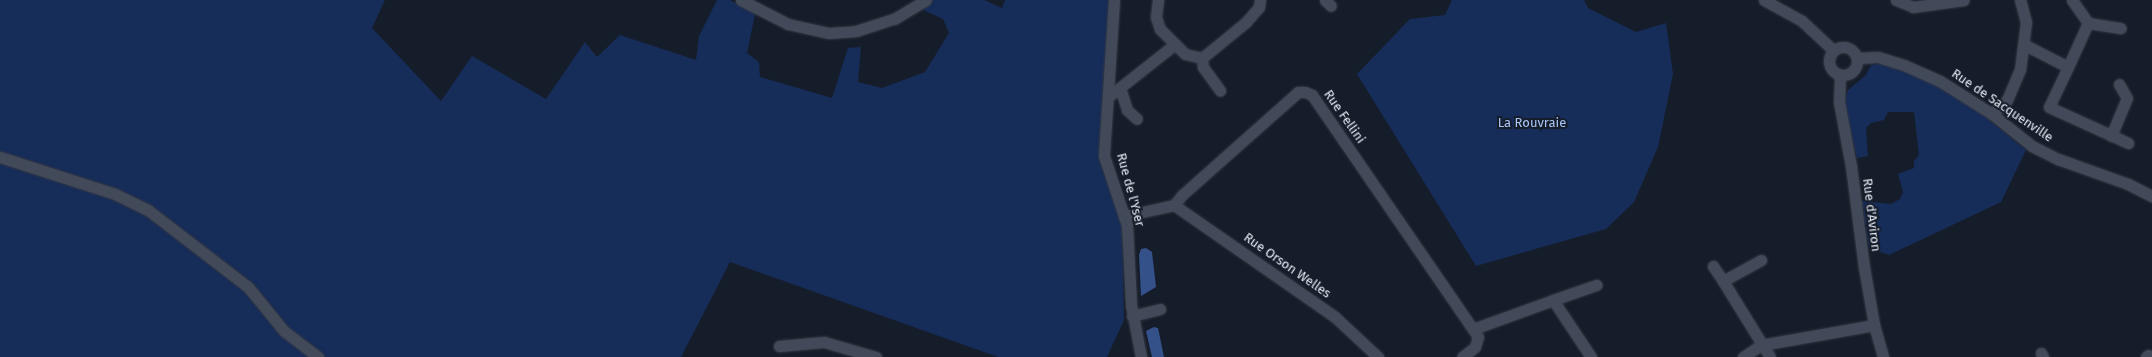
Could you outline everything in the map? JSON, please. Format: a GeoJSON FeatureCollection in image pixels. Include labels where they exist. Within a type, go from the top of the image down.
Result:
{"type":"FeatureCollection","features":[{"type":"Feature","properties":{"kind":"street"},"geometry":{"type":"LineString","coordinates":[[741,0],[788,24],[829,33],[856,31],[894,19],[926,0]]}},
{"type":"Feature","properties":{"kind":"street","name":"Rue de l'Yser"},"geometry":{"type":"LineString","coordinates":[[1114,0],[1104,156],[1124,216],[1128,241],[1132,316],[1141,357]]}},
{"type":"Feature","properties":{"kind":"street"},"geometry":{"type":"LineString","coordinates":[[1158,0],[1156,17],[1160,29],[1185,54],[1202,58]]}},
{"type":"Feature","properties":{"kind":"street"},"geometry":{"type":"LineString","coordinates":[[1202,58],[1246,22],[1259,7],[1260,0]]}},
{"type":"Feature","properties":{"kind":"street"},"geometry":{"type":"LineString","coordinates":[[1764,0],[1802,21],[1833,50]]}},
{"type":"Feature","properties":{"kind":"street"},"geometry":{"type":"LineString","coordinates":[[1896,0],[1913,7],[1964,0]]}},
{"type":"Feature","properties":{"kind":"street"},"geometry":{"type":"LineString","coordinates":[[1992,114],[2007,100],[2020,70],[2026,45],[2026,22],[2020,0]]}},
{"type":"Feature","properties":{"kind":"street"},"geometry":{"type":"LineString","coordinates":[[2072,0],[2088,23],[2121,28]]}},
{"type":"Feature","properties":{"kind":"street"},"geometry":{"type":"LineString","coordinates":[[2088,23],[2048,107],[2128,143]]}},
{"type":"Feature","properties":{"kind":"street"},"geometry":{"type":"LineString","coordinates":[[1108,97],[1175,44]]}},
{"type":"Feature","properties":{"kind":"street"},"geometry":{"type":"LineString","coordinates":[[2026,45],[2068,67]]}},
{"type":"Feature","properties":{"kind":"street"},"geometry":{"type":"LineString","coordinates":[[1838,47],[1848,47],[1857,58],[1854,71],[1840,75],[1830,66],[1829,57],[1833,50],[1838,47]]}},
{"type":"Feature","properties":{"kind":"street"},"geometry":{"type":"LineString","coordinates":[[1202,58],[1203,67],[1220,90]]}},
{"type":"Feature","properties":{"kind":"street","name":"Rue de Sacquenville"},"geometry":{"type":"LineString","coordinates":[[1857,58],[1878,58],[1904,65],[1940,81],[1992,114],[2032,146],[2058,159],[2128,184],[2152,196]]}},
{"type":"Feature","properties":{"kind":"street","name":"Rue d'Aviron"},"geometry":{"type":"LineString","coordinates":[[1840,75],[1839,102],[1851,166],[1874,325],[1883,357]]}},
{"type":"Feature","properties":{"kind":"street"},"geometry":{"type":"LineString","coordinates":[[2111,136],[2127,98],[2119,84]]}},
{"type":"Feature","properties":{"kind":"street"},"geometry":{"type":"LineString","coordinates":[[1120,88],[1127,110],[1137,119]]}},
{"type":"Feature","properties":{"kind":"street","name":"Rue Fellini"},"geometry":{"type":"LineString","coordinates":[[1174,205],[1182,195],[1298,92],[1305,92],[1312,95],[1473,329]]}},
{"type":"Feature","properties":{"kind":"street"},"geometry":{"type":"LineString","coordinates":[[0,157],[115,194],[148,210],[248,286],[284,331],[318,357]]}},
{"type":"Feature","properties":{"kind":"street"},"geometry":{"type":"LineString","coordinates":[[1124,216],[1174,205]]}},
{"type":"Feature","properties":{"kind":"street","name":"Rue Orson Welles"},"geometry":{"type":"LineString","coordinates":[[1174,205],[1335,317],[1378,357]]}},
{"type":"Feature","properties":{"kind":"street"},"geometry":{"type":"LineString","coordinates":[[1723,281],[1761,260]]}},
{"type":"Feature","properties":{"kind":"street"},"geometry":{"type":"LineString","coordinates":[[1713,266],[1770,357]]}},
{"type":"Feature","properties":{"kind":"street"},"geometry":{"type":"LineString","coordinates":[[1462,357],[1475,347],[1478,337],[1473,329],[1596,285]]}},
{"type":"Feature","properties":{"kind":"street"},"geometry":{"type":"LineString","coordinates":[[1553,300],[1590,357]]}},
{"type":"Feature","properties":{"kind":"street"},"geometry":{"type":"LineString","coordinates":[[1132,316],[1160,309]]}},
{"type":"Feature","properties":{"kind":"street"},"geometry":{"type":"LineString","coordinates":[[1743,357],[1762,345],[1874,325]]}},
{"type":"Feature","properties":{"kind":"street"},"geometry":{"type":"LineString","coordinates":[[779,346],[824,342],[876,357]]}},
{"type":"Feature","properties":{"kind":"green space"},"geometry":{"type":"Polygon","coordinates":[[[0,0],[385,0],[372,28],[441,101],[472,56],[546,99],[585,42],[597,57],[620,35],[696,60],[699,36],[717,0],[730,0],[755,14],[747,53],[759,62],[760,77],[832,98],[848,48],[861,47],[858,82],[882,88],[925,72],[949,33],[943,19],[923,10],[931,0],[984,0],[1002,8],[1005,0],[1112,0],[1100,161],[1122,225],[1124,320],[1107,357],[998,357],[730,262],[681,357],[0,357],[0,0]]]}},
{"type":"Feature","properties":{"kind":"green space","name":"La Rouvraie"},"geometry":{"type":"Polygon","coordinates":[[[1452,0],[1584,0],[1588,8],[1636,32],[1666,23],[1673,74],[1658,147],[1634,202],[1606,229],[1476,266],[1357,74],[1410,19],[1445,15],[1452,0]]]}},
{"type":"Feature","properties":{"kind":"green space"},"geometry":{"type":"Polygon","coordinates":[[[1884,63],[1908,69],[1972,106],[2026,150],[2001,202],[1889,255],[1869,248],[1862,201],[1891,204],[1900,199],[1903,192],[1898,174],[1914,168],[1914,161],[1919,155],[1914,112],[1888,112],[1884,120],[1871,123],[1866,128],[1868,156],[1857,158],[1844,105],[1848,90],[1866,75],[1871,65],[1884,63]]]}},
{"type":"Feature","properties":{"kind":"shaded area"},"geometry":{"type":"Polygon","coordinates":[[[1146,248],[1152,252],[1156,287],[1141,296],[1139,255],[1141,249],[1146,248]]]}},
{"type":"Feature","properties":{"kind":"shaded area"},"geometry":{"type":"Polygon","coordinates":[[[1154,327],[1158,328],[1164,357],[1152,357],[1146,331],[1154,327]]]}}]}
